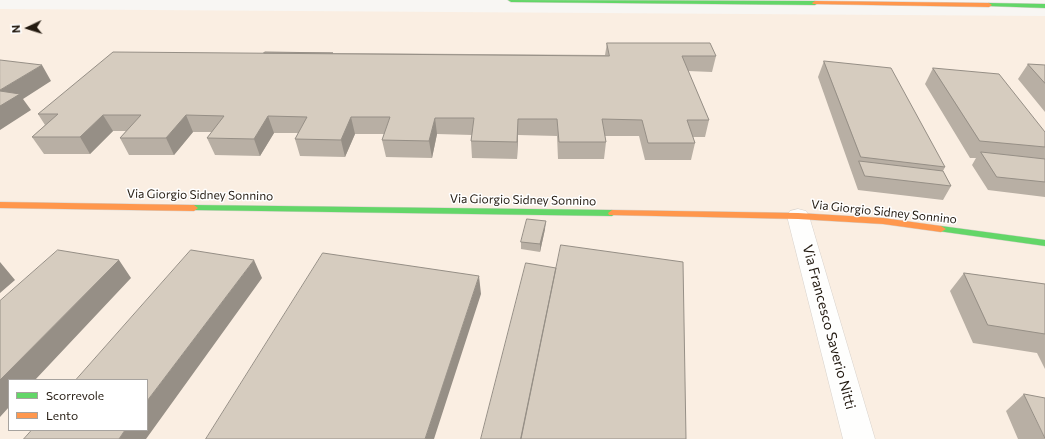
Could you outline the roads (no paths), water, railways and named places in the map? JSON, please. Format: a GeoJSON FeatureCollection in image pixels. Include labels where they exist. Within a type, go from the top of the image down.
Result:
{"type":"FeatureCollection","features":[{"type":"Feature","properties":{"kind":"main road"},"geometry":{"type":"LineString","coordinates":[[510,0],[1045,6]]}},
{"type":"Feature","properties":{"kind":"main road"},"geometry":{"type":"LineString","coordinates":[[914,4],[1045,12]]}},
{"type":"Feature","properties":{"kind":"main road","name":"Via Giorgio Sidney Sonnino"},"geometry":{"type":"LineString","coordinates":[[0,205],[798,216],[883,221],[1045,243]]}},
{"type":"Feature","properties":{"kind":"street","name":"Via Francesco Saverio Nitti"},"geometry":{"type":"LineString","coordinates":[[798,216],[859,439]]}}]}
